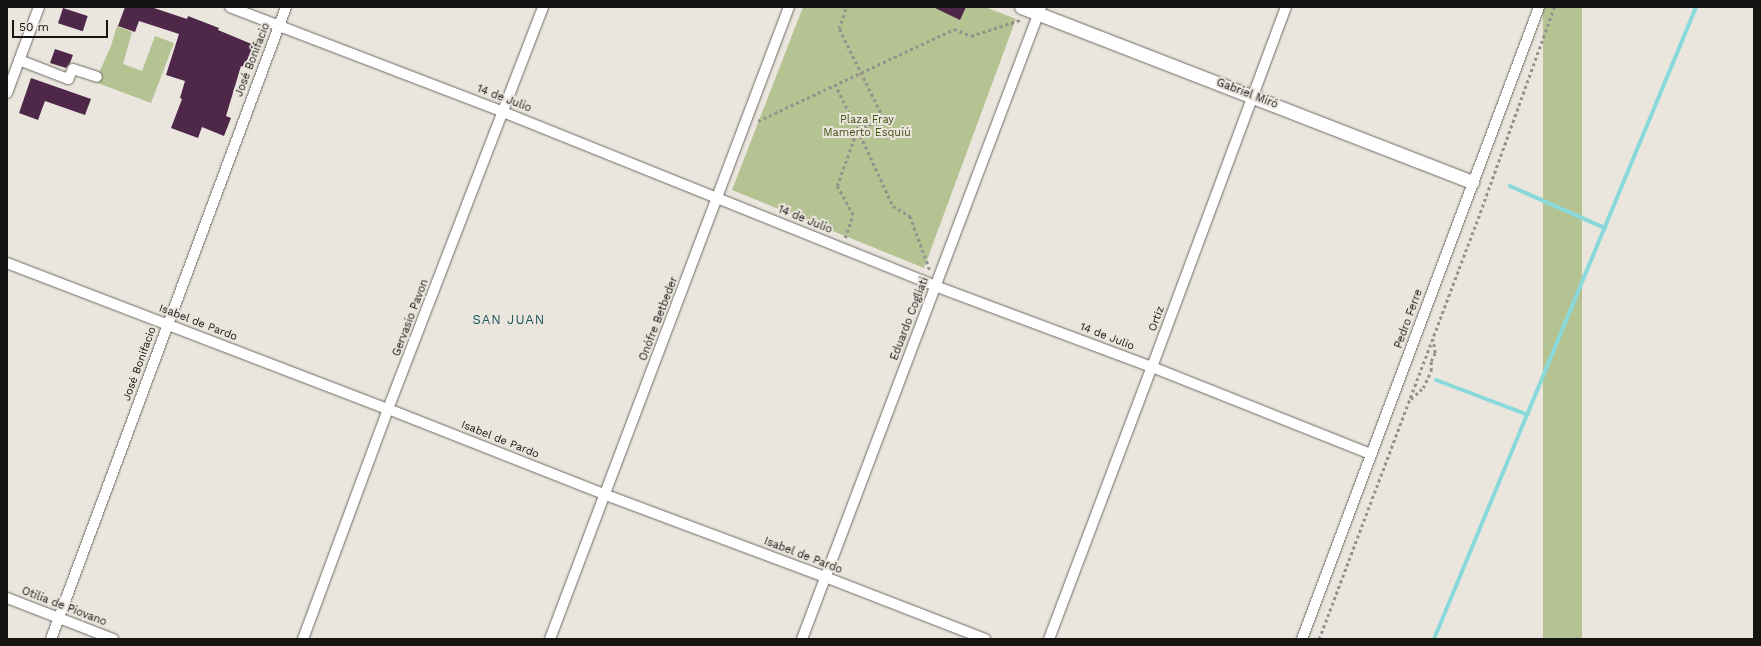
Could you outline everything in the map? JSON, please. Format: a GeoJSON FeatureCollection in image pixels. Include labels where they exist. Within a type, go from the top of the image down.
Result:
{"type":"FeatureCollection","features":[{"type":"Feature","properties":{"kind":"street"},"geometry":{"type":"LineString","coordinates":[[7,92],[39,7]]}},
{"type":"Feature","properties":{"kind":"street","name":"14 de Julio"},"geometry":{"type":"LineString","coordinates":[[230,7],[503,112],[936,286],[1152,367],[1371,454]]}},
{"type":"Feature","properties":{"kind":"street","name":"José Bonifacio"},"geometry":{"type":"LineString","coordinates":[[51,639],[286,7]]}},
{"type":"Feature","properties":{"kind":"street","name":"Gervasio Pavon"},"geometry":{"type":"LineString","coordinates":[[303,639],[388,409],[543,7]]}},
{"type":"Feature","properties":{"kind":"street","name":"Onófre Betbeder"},"geometry":{"type":"LineString","coordinates":[[550,639],[606,495],[789,7]]}},
{"type":"Feature","properties":{"kind":"street","name":"Gabriel Miró"},"geometry":{"type":"LineString","coordinates":[[1022,7],[1040,10],[1253,97],[1472,182]]}},
{"type":"Feature","properties":{"kind":"street","name":"Ortiz"},"geometry":{"type":"LineString","coordinates":[[1049,639],[1286,7]]}},
{"type":"Feature","properties":{"kind":"street","name":"Pedro Ferre"},"geometry":{"type":"LineString","coordinates":[[1302,639],[1472,182],[1539,7]]}},
{"type":"Feature","properties":{"kind":"street","name":"Eduardo Cogliati"},"geometry":{"type":"LineString","coordinates":[[802,639],[1040,10]]}},
{"type":"Feature","properties":{"kind":"street"},"geometry":{"type":"LineString","coordinates":[[19,60],[68,79],[73,69],[97,77]]}},
{"type":"Feature","properties":{"kind":"street","name":"Isabel de Pardo"},"geometry":{"type":"LineString","coordinates":[[7,263],[388,409],[606,495],[985,639]]}},
{"type":"Feature","properties":{"kind":"street","name":"Otilia de Piovano"},"geometry":{"type":"LineString","coordinates":[[7,598],[113,639]]}},
{"type":"Feature","properties":{"kind":"path"},"geometry":{"type":"LineString","coordinates":[[841,248],[853,215],[837,186],[858,130],[883,118],[839,29],[846,7]]}},
{"type":"Feature","properties":{"kind":"path"},"geometry":{"type":"LineString","coordinates":[[1319,639],[1410,401],[1554,7]]}},
{"type":"Feature","properties":{"kind":"path"},"geometry":{"type":"LineString","coordinates":[[744,127],[954,29],[971,36],[1040,10]]}},
{"type":"Feature","properties":{"kind":"path"},"geometry":{"type":"LineString","coordinates":[[836,84],[893,206],[910,216],[936,286]]}},
{"type":"Feature","properties":{"kind":"path"},"geometry":{"type":"LineString","coordinates":[[1410,401],[1422,388],[1431,371],[1431,361],[1434,357],[1433,338]]}},
{"type":"Feature","properties":{"kind":"path"},"geometry":{"type":"LineString","coordinates":[[1419,375],[1426,378]]}},
{"type":"Feature","properties":{"kind":"green space","name":"Plaza Fray Mamerto Esquiú"},"geometry":{"type":"Polygon","coordinates":[[[803,7],[985,7],[1016,19],[924,268],[732,190],[803,7]]]}},
{"type":"Feature","properties":{"kind":"green space"},"geometry":{"type":"Polygon","coordinates":[[[1543,7],[1582,7],[1582,639],[1543,639],[1543,7]]]}},
{"type":"Feature","properties":{"kind":"green space"},"geometry":{"type":"Polygon","coordinates":[[[117,26],[132,32],[123,64],[142,71],[155,36],[174,43],[151,103],[95,82],[111,46],[117,26]]]}},
{"type":"Feature","properties":{"kind":"building"},"geometry":{"type":"Polygon","coordinates":[[[125,7],[151,7],[187,19],[188,16],[219,28],[218,30],[254,45],[244,67],[241,66],[226,116],[231,118],[224,136],[202,127],[198,138],[171,128],[182,99],[180,98],[185,81],[166,75],[179,34],[139,21],[135,32],[118,26],[125,7]]]}},
{"type":"Feature","properties":{"kind":"building"},"geometry":{"type":"Polygon","coordinates":[[[933,7],[966,7],[960,20],[933,7]]]}},
{"type":"Feature","properties":{"kind":"building"},"geometry":{"type":"Polygon","coordinates":[[[63,8],[88,16],[83,31],[58,23],[63,8]]]}},
{"type":"Feature","properties":{"kind":"building"},"geometry":{"type":"Polygon","coordinates":[[[55,49],[73,55],[66,68],[50,63],[55,49]]]}},
{"type":"Feature","properties":{"kind":"building"},"geometry":{"type":"Polygon","coordinates":[[[31,78],[91,99],[85,115],[45,101],[38,120],[19,113],[31,78]]]}},
{"type":"Feature","properties":{"kind":"waterway"},"geometry":{"type":"LineString","coordinates":[[1434,639],[1696,7]]}},
{"type":"Feature","properties":{"kind":"waterway"},"geometry":{"type":"LineString","coordinates":[[1510,186],[1605,228]]}},
{"type":"Feature","properties":{"kind":"waterway"},"geometry":{"type":"LineString","coordinates":[[1436,380],[1528,415]]}},
{"type":"Feature","properties":{"kind":"district","name":"SAN JUAN"},"geometry":{"type":"Point","coordinates":[509,320]}}]}
